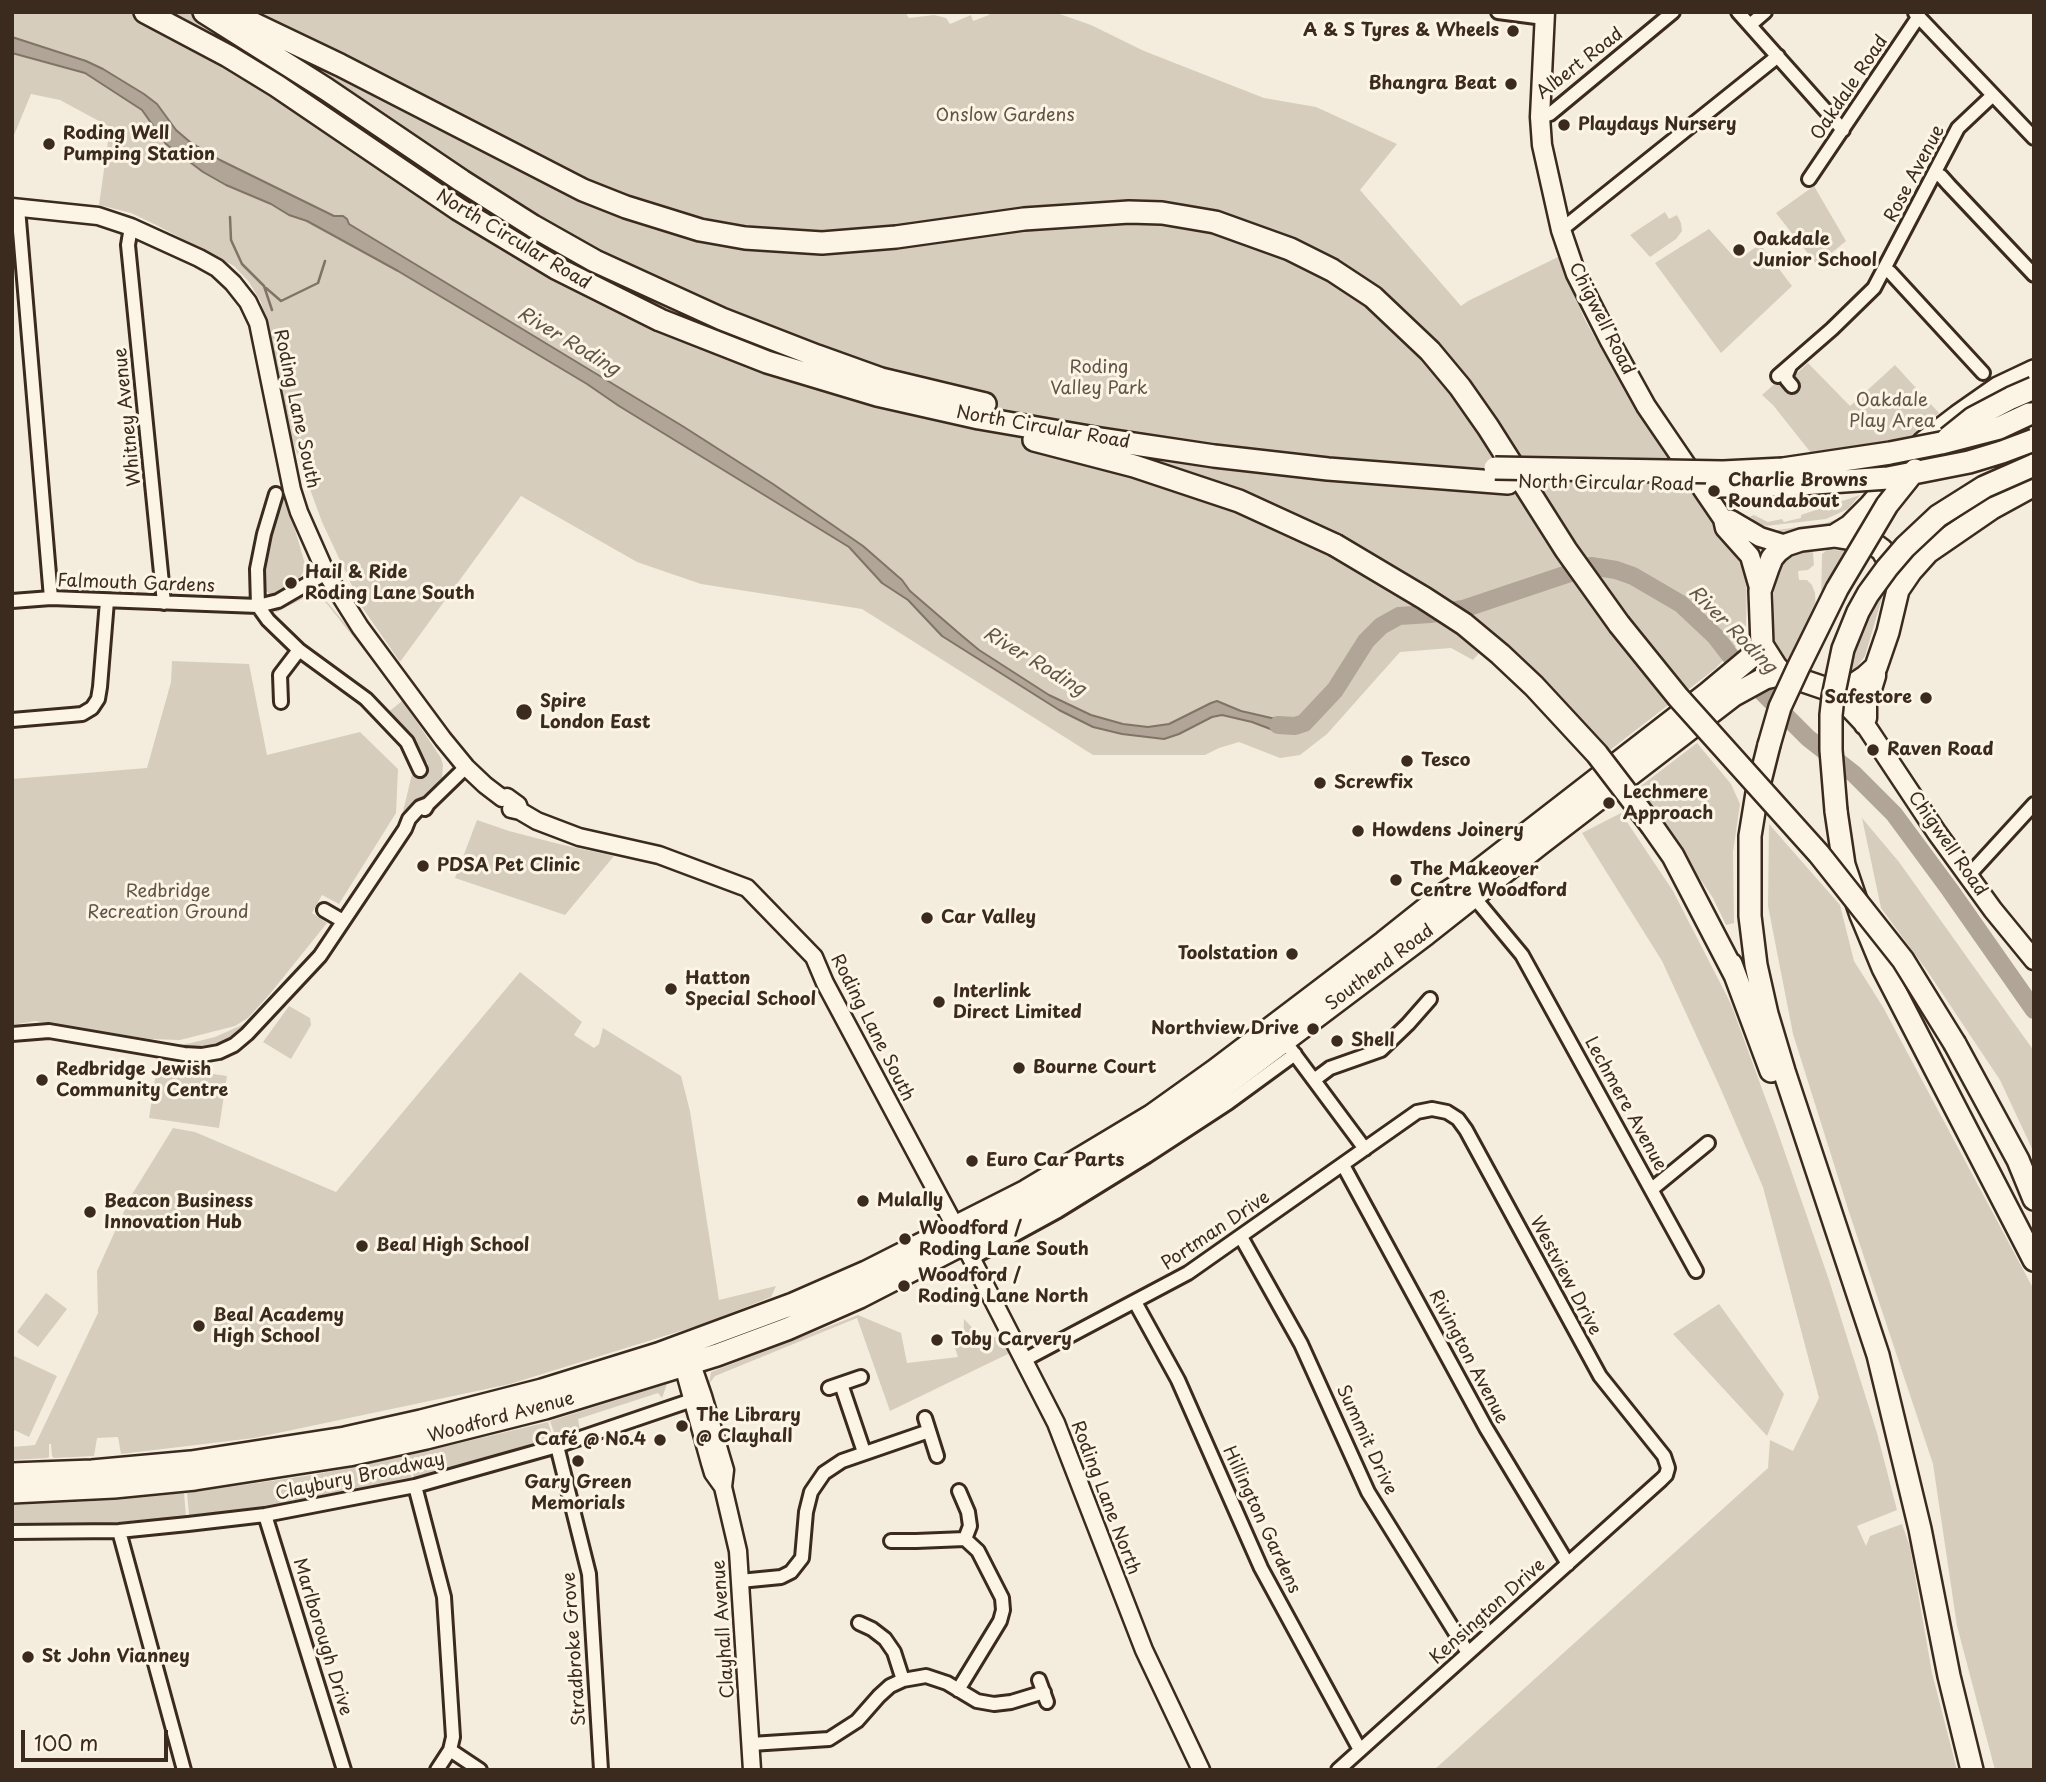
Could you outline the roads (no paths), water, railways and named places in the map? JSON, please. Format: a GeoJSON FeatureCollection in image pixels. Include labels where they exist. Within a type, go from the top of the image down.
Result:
{"type":"FeatureCollection","features":[{"type":"Feature","properties":{"kind":"highway","name":"North Circular Road"},"geometry":{"type":"LineString","coordinates":[[145,12],[228,56],[277,86],[507,240],[606,295],[711,342],[766,362],[866,392],[933,408],[1101,439],[1214,456],[1351,471],[1786,485],[1888,478],[1969,462],[2034,440]]}},
{"type":"Feature","properties":{"kind":"highway","name":"North Circular Road"},"geometry":{"type":"LineString","coordinates":[[204,12],[290,65],[462,181],[595,261],[722,319],[881,379],[992,405],[1160,434],[1502,476],[1783,469],[1941,443],[1999,428],[2031,413]]}},
{"type":"Feature","properties":{"kind":"highway"},"geometry":{"type":"LineString","coordinates":[[229,12],[340,65],[583,190],[626,207],[700,230],[759,239],[822,243],[896,237],[1024,219],[1102,212],[1162,213],[1215,222],[1238,229],[1290,249],[1332,270],[1373,298],[1405,326],[1460,387],[1546,519],[1648,662],[1819,854],[1903,960],[1955,1044],[2018,1160],[2034,1199]]}},
{"type":"Feature","properties":{"kind":"highway"},"geometry":{"type":"LineString","coordinates":[[1834,536],[1850,526],[1870,506],[1924,442],[1990,393],[2034,371]]}},
{"type":"Feature","properties":{"kind":"highway"},"geometry":{"type":"LineString","coordinates":[[1972,1770],[1949,1676],[1920,1529],[1878,1355],[1767,1014],[1756,965],[1750,916],[1750,836],[1757,793],[1780,708],[1837,589],[1887,505],[1912,474],[1973,418],[2034,388]]}},
{"type":"Feature","properties":{"kind":"highway"},"geometry":{"type":"LineString","coordinates":[[933,408],[977,428],[1134,466],[1239,501],[1335,545],[1424,598],[1500,654],[1582,737],[1628,793],[1673,856],[1731,964],[1781,1078],[1842,1244]]}},
{"type":"Feature","properties":{"kind":"highway"},"geometry":{"type":"LineString","coordinates":[[2034,465],[1984,487],[1938,516],[1905,547],[1868,594],[1843,649],[1833,697],[1831,750],[1844,864],[1861,915],[1883,968],[2034,1260]]}},
{"type":"Feature","properties":{"kind":"highway"},"geometry":{"type":"LineString","coordinates":[[1898,590],[1895,572],[1882,550],[1871,542],[1834,536],[1801,540],[1786,545],[1772,558],[1760,591],[1758,668],[1833,691],[1850,687],[1866,677],[1876,667],[1898,590],[1911,570],[1928,552],[1992,508],[2034,485]]}},
{"type":"Feature","properties":{"kind":"highway","name":"Southend Road"},"geometry":{"type":"LineString","coordinates":[[964,1243],[1035,1207],[1110,1163],[1290,1047],[1473,896],[1758,668]]}},
{"type":"Feature","properties":{"kind":"highway","name":"Southend Road"},"geometry":{"type":"LineString","coordinates":[[964,1243],[1026,1191],[1151,1116],[1214,1071],[1375,950],[1443,895],[1758,668]]}},
{"type":"Feature","properties":{"kind":"highway"},"geometry":{"type":"LineString","coordinates":[[1731,964],[1801,1157],[1907,1474]]}},
{"type":"Feature","properties":{"kind":"highway","name":"Woodford Avenue"},"geometry":{"type":"LineString","coordinates":[[12,1492],[114,1487],[195,1479],[349,1455],[545,1408],[688,1354],[717,1355],[811,1319],[964,1243]]}},
{"type":"Feature","properties":{"kind":"highway","name":"Woodford Avenue"},"geometry":{"type":"LineString","coordinates":[[12,1474],[191,1462],[345,1438],[573,1381],[601,1381],[688,1354]]}},
{"type":"Feature","properties":{"kind":"main road","name":"Chigwell Road"},"geometry":{"type":"LineString","coordinates":[[1545,15],[1540,117],[1542,145],[1561,230],[1585,295],[1646,406],[1723,519],[1725,528],[1750,556],[1760,591]]}},
{"type":"Feature","properties":{"kind":"main road"},"geometry":{"type":"LineString","coordinates":[[1723,519],[1731,520],[1760,537],[1786,545]]}},
{"type":"Feature","properties":{"kind":"main road"},"geometry":{"type":"LineString","coordinates":[[1864,725],[1876,667]]}},
{"type":"Feature","properties":{"kind":"main road","name":"Chigwell Road"},"geometry":{"type":"LineString","coordinates":[[1833,691],[1864,725],[1968,876],[2034,960]]}},
{"type":"Feature","properties":{"kind":"street"},"geometry":{"type":"LineString","coordinates":[[1498,12],[1545,15]]}},
{"type":"Feature","properties":{"kind":"street","name":"Albert Road"},"geometry":{"type":"LineString","coordinates":[[1540,117],[1550,114],[1674,12]]}},
{"type":"Feature","properties":{"kind":"street"},"geometry":{"type":"LineString","coordinates":[[1738,12],[1843,130]]}},
{"type":"Feature","properties":{"kind":"street"},"geometry":{"type":"LineString","coordinates":[[1750,25],[1766,12]]}},
{"type":"Feature","properties":{"kind":"street"},"geometry":{"type":"LineString","coordinates":[[1917,14],[2034,138]]}},
{"type":"Feature","properties":{"kind":"street","name":"Oakdale Road"},"geometry":{"type":"LineString","coordinates":[[1809,179],[1917,14]]}},
{"type":"Feature","properties":{"kind":"street"},"geometry":{"type":"LineString","coordinates":[[1561,230],[1777,56]]}},
{"type":"Feature","properties":{"kind":"street","name":"Rose Avenue"},"geometry":{"type":"LineString","coordinates":[[1778,376],[1874,288],[1958,128],[1993,95]]}},
{"type":"Feature","properties":{"kind":"street"},"geometry":{"type":"LineString","coordinates":[[1934,173],[1941,176],[2034,275]]}},
{"type":"Feature","properties":{"kind":"street"},"geometry":{"type":"LineString","coordinates":[[15,208],[51,598]]}},
{"type":"Feature","properties":{"kind":"street","name":"Roding Lane South"},"geometry":{"type":"LineString","coordinates":[[15,208],[98,216],[131,227],[217,268],[233,283],[248,302],[258,323],[292,490],[326,573],[360,627],[443,739],[466,767],[514,811],[520,811],[537,821],[567,832],[659,855],[747,888],[814,957],[825,983],[964,1243]]}},
{"type":"Feature","properties":{"kind":"street","name":"Whitney Avenue"},"geometry":{"type":"LineString","coordinates":[[131,227],[128,245],[164,603]]}},
{"type":"Feature","properties":{"kind":"street"},"geometry":{"type":"LineString","coordinates":[[1885,270],[1890,272],[1977,372]]}},
{"type":"Feature","properties":{"kind":"street"},"geometry":{"type":"LineString","coordinates":[[1790,366],[1786,375],[1792,386]]}},
{"type":"Feature","properties":{"kind":"street"},"geometry":{"type":"LineString","coordinates":[[276,494],[257,569],[258,606],[268,620],[299,650],[366,699],[407,742],[420,770]]}},
{"type":"Feature","properties":{"kind":"street"},"geometry":{"type":"LineString","coordinates":[[258,606],[278,601],[326,573]]}},
{"type":"Feature","properties":{"kind":"street","name":"Falmouth Gardens"},"geometry":{"type":"LineString","coordinates":[[12,601],[51,598],[258,606]]}},
{"type":"Feature","properties":{"kind":"street"},"geometry":{"type":"LineString","coordinates":[[12,720],[82,714],[92,708],[100,687],[107,601]]}},
{"type":"Feature","properties":{"kind":"street"},"geometry":{"type":"LineString","coordinates":[[281,702],[280,675],[299,650]]}},
{"type":"Feature","properties":{"kind":"street"},"geometry":{"type":"LineString","coordinates":[[12,1034],[49,1031],[202,1055],[219,1052],[234,1045],[320,956],[409,819],[466,767]]}},
{"type":"Feature","properties":{"kind":"street"},"geometry":{"type":"LineString","coordinates":[[1968,876],[2034,804]]}},
{"type":"Feature","properties":{"kind":"street","name":"Lechmere Avenue"},"geometry":{"type":"LineString","coordinates":[[1473,896],[1522,955],[1696,1271]]}},
{"type":"Feature","properties":{"kind":"street"},"geometry":{"type":"LineString","coordinates":[[324,910],[343,921]]}},
{"type":"Feature","properties":{"kind":"street"},"geometry":{"type":"LineString","coordinates":[[1314,1080],[1330,1068],[1381,1049],[1430,999]]}},
{"type":"Feature","properties":{"kind":"street"},"geometry":{"type":"LineString","coordinates":[[1290,1047],[1365,1149]]}},
{"type":"Feature","properties":{"kind":"street","name":"Westview Drive"},"geometry":{"type":"LineString","coordinates":[[1417,1112],[1433,1109],[1447,1112],[1458,1119],[1466,1130],[1600,1376],[1667,1462],[1666,1475],[1661,1480]]}},
{"type":"Feature","properties":{"kind":"street","name":"Portman Drive"},"geometry":{"type":"LineString","coordinates":[[1024,1360],[1188,1273],[1417,1112]]}},
{"type":"Feature","properties":{"kind":"street"},"geometry":{"type":"LineString","coordinates":[[1652,1189],[1708,1143]]}},
{"type":"Feature","properties":{"kind":"street","name":"Rivington Avenue"},"geometry":{"type":"LineString","coordinates":[[1343,1165],[1486,1428],[1568,1564]]}},
{"type":"Feature","properties":{"kind":"street","name":"Summit Drive"},"geometry":{"type":"LineString","coordinates":[[1241,1237],[1301,1344],[1368,1492],[1468,1653]]}},
{"type":"Feature","properties":{"kind":"street","name":"Roding Lane North"},"geometry":{"type":"LineString","coordinates":[[964,1243],[1056,1423],[1144,1650],[1201,1770]]}},
{"type":"Feature","properties":{"kind":"street","name":"Hillington Gardens"},"geometry":{"type":"LineString","coordinates":[[1135,1302],[1178,1380],[1261,1568],[1360,1750]]}},
{"type":"Feature","properties":{"kind":"street","name":"Clayhall Avenue"},"geometry":{"type":"LineString","coordinates":[[688,1354],[694,1370],[713,1473],[723,1486],[736,1541],[752,1770]]}},
{"type":"Feature","properties":{"kind":"street"},"geometry":{"type":"LineString","coordinates":[[862,1377],[835,1386],[864,1452]]}},
{"type":"Feature","properties":{"kind":"street","name":"Claybury Broadway"},"geometry":{"type":"LineString","coordinates":[[12,1532],[120,1531],[265,1515],[415,1486],[556,1446],[698,1398]]}},
{"type":"Feature","properties":{"kind":"street"},"geometry":{"type":"LineString","coordinates":[[925,1418],[937,1456]]}},
{"type":"Feature","properties":{"kind":"street"},"geometry":{"type":"LineString","coordinates":[[740,1581],[782,1577],[791,1572],[802,1558],[806,1512],[811,1492],[824,1473],[842,1461],[864,1452],[929,1431]]}},
{"type":"Feature","properties":{"kind":"street","name":"Stradbroke Grove"},"geometry":{"type":"LineString","coordinates":[[556,1446],[589,1574],[601,1770]]}},
{"type":"Feature","properties":{"kind":"street","name":"Kensington Drive"},"geometry":{"type":"LineString","coordinates":[[1338,1770],[1661,1480]]}},
{"type":"Feature","properties":{"kind":"street"},"geometry":{"type":"LineString","coordinates":[[415,1486],[444,1597],[452,1724],[450,1750],[437,1770]]}},
{"type":"Feature","properties":{"kind":"street"},"geometry":{"type":"LineString","coordinates":[[959,1491],[968,1512],[970,1526],[965,1539]]}},
{"type":"Feature","properties":{"kind":"street","name":"Marlborough Drive"},"geometry":{"type":"LineString","coordinates":[[265,1515],[344,1770]]}},
{"type":"Feature","properties":{"kind":"street"},"geometry":{"type":"LineString","coordinates":[[120,1531],[184,1770]]}},
{"type":"Feature","properties":{"kind":"street"},"geometry":{"type":"LineString","coordinates":[[891,1541],[965,1539],[978,1550],[1002,1598],[1000,1621],[958,1690]]}},
{"type":"Feature","properties":{"kind":"street"},"geometry":{"type":"LineString","coordinates":[[859,1623],[885,1639],[894,1652],[903,1679]]}},
{"type":"Feature","properties":{"kind":"street"},"geometry":{"type":"LineString","coordinates":[[751,1744],[829,1739],[857,1721],[879,1696],[903,1679],[926,1676],[947,1683],[977,1701],[994,1704],[1011,1702],[1043,1692]]}},
{"type":"Feature","properties":{"kind":"street"},"geometry":{"type":"LineString","coordinates":[[450,1750],[480,1770]]}},
{"type":"Feature","properties":{"kind":"waterway"},"geometry":{"type":"LineString","coordinates":[[230,217],[231,240],[242,264],[264,286],[272,310]]}},
{"type":"Feature","properties":{"kind":"waterway"},"geometry":{"type":"LineString","coordinates":[[266,288],[281,301],[318,283],[325,261]]}},
{"type":"Feature","properties":{"kind":"waterway","name":"River Roding"},"geometry":{"type":"LineString","coordinates":[[1278,725],[1295,726],[1304,723],[1335,690],[1366,641],[1381,626],[1399,616],[1463,609],[1591,566],[1633,576],[1681,604],[1715,636],[1746,676],[1808,738],[1854,774],[1894,814],[2034,1010]]}},
{"type":"Feature","properties":{"kind":"place","name":"A & S Tyres & Wheels"},"geometry":{"type":"Point","coordinates":[1513,31]}},
{"type":"Feature","properties":{"kind":"place","name":"Bhangra Beat"},"geometry":{"type":"Point","coordinates":[1511,84]}},
{"type":"Feature","properties":{"kind":"place","name":"Playdays Nursery"},"geometry":{"type":"Point","coordinates":[1564,125]}},
{"type":"Feature","properties":{"kind":"place","name":"Roding Well Pumping Station"},"geometry":{"type":"Point","coordinates":[49,144]}},
{"type":"Feature","properties":{"kind":"place","name":"Oakdale Junior School"},"geometry":{"type":"Point","coordinates":[1739,250]}},
{"type":"Feature","properties":{"kind":"place","name":"Charlie Browns Roundabout"},"geometry":{"type":"Point","coordinates":[1714,491]}},
{"type":"Feature","properties":{"kind":"place","name":"Hail & Ride Roding Lane South"},"geometry":{"type":"Point","coordinates":[291,583]}},
{"type":"Feature","properties":{"kind":"place","name":"Safestore"},"geometry":{"type":"Point","coordinates":[1926,698]}},
{"type":"Feature","properties":{"kind":"place","name":"Spire London East"},"geometry":{"type":"Point","coordinates":[524,712]}},
{"type":"Feature","properties":{"kind":"place","name":"Raven Road"},"geometry":{"type":"Point","coordinates":[1873,750]}},
{"type":"Feature","properties":{"kind":"place","name":"Tesco"},"geometry":{"type":"Point","coordinates":[1407,761]}},
{"type":"Feature","properties":{"kind":"place","name":"Screwfix"},"geometry":{"type":"Point","coordinates":[1320,783]}},
{"type":"Feature","properties":{"kind":"place","name":"Lechmere Approach"},"geometry":{"type":"Point","coordinates":[1609,803]}},
{"type":"Feature","properties":{"kind":"place","name":"Howdens Joinery"},"geometry":{"type":"Point","coordinates":[1358,831]}},
{"type":"Feature","properties":{"kind":"place","name":"PDSA Pet Clinic"},"geometry":{"type":"Point","coordinates":[423,866]}},
{"type":"Feature","properties":{"kind":"place","name":"The Makeover Centre Woodford"},"geometry":{"type":"Point","coordinates":[1396,880]}},
{"type":"Feature","properties":{"kind":"place","name":"Car Valley"},"geometry":{"type":"Point","coordinates":[927,918]}},
{"type":"Feature","properties":{"kind":"place","name":"Toolstation"},"geometry":{"type":"Point","coordinates":[1292,954]}},
{"type":"Feature","properties":{"kind":"place","name":"Hatton Special School"},"geometry":{"type":"Point","coordinates":[671,989]}},
{"type":"Feature","properties":{"kind":"place","name":"Interlink Direct Limited"},"geometry":{"type":"Point","coordinates":[939,1002]}},
{"type":"Feature","properties":{"kind":"place","name":"Northview Drive"},"geometry":{"type":"Point","coordinates":[1313,1029]}},
{"type":"Feature","properties":{"kind":"place","name":"Shell"},"geometry":{"type":"Point","coordinates":[1337,1041]}},
{"type":"Feature","properties":{"kind":"place","name":"Bourne Court"},"geometry":{"type":"Point","coordinates":[1019,1068]}},
{"type":"Feature","properties":{"kind":"place","name":"Redbridge Jewish Community Centre"},"geometry":{"type":"Point","coordinates":[42,1080]}},
{"type":"Feature","properties":{"kind":"place","name":"Euro Car Parts"},"geometry":{"type":"Point","coordinates":[972,1161]}},
{"type":"Feature","properties":{"kind":"place","name":"Mulally"},"geometry":{"type":"Point","coordinates":[863,1201]}},
{"type":"Feature","properties":{"kind":"place","name":"Beacon Business Innovation Hub"},"geometry":{"type":"Point","coordinates":[90,1212]}},
{"type":"Feature","properties":{"kind":"place","name":"Woodford / Roding Lane South"},"geometry":{"type":"Point","coordinates":[905,1239]}},
{"type":"Feature","properties":{"kind":"place","name":"Beal High School"},"geometry":{"type":"Point","coordinates":[362,1246]}},
{"type":"Feature","properties":{"kind":"place","name":"Woodford / Roding Lane North"},"geometry":{"type":"Point","coordinates":[904,1286]}},
{"type":"Feature","properties":{"kind":"place","name":"Beal Academy High School"},"geometry":{"type":"Point","coordinates":[199,1326]}},
{"type":"Feature","properties":{"kind":"place","name":"Toby Carvery"},"geometry":{"type":"Point","coordinates":[937,1340]}},
{"type":"Feature","properties":{"kind":"place","name":"The Library @ Clayhall"},"geometry":{"type":"Point","coordinates":[682,1426]}},
{"type":"Feature","properties":{"kind":"place","name":"Café @ No.4"},"geometry":{"type":"Point","coordinates":[660,1440]}},
{"type":"Feature","properties":{"kind":"place","name":"Gary Green Memorials"},"geometry":{"type":"Point","coordinates":[578,1461]}},
{"type":"Feature","properties":{"kind":"place","name":"St John Vianney"},"geometry":{"type":"Point","coordinates":[28,1657]}},
{"type":"Feature","properties":{"kind":"park label","name":"Onslow Gardens"},"geometry":{"type":"Point","coordinates":[1005,116]}},
{"type":"Feature","properties":{"kind":"park label","name":"Roding Valley Park"},"geometry":{"type":"Point","coordinates":[1099,378]}},
{"type":"Feature","properties":{"kind":"park label","name":"Oakdale Play Area"},"geometry":{"type":"Point","coordinates":[1892,411]}},
{"type":"Feature","properties":{"kind":"park label","name":"Redbridge Recreation Ground"},"geometry":{"type":"Point","coordinates":[168,902]}}]}
